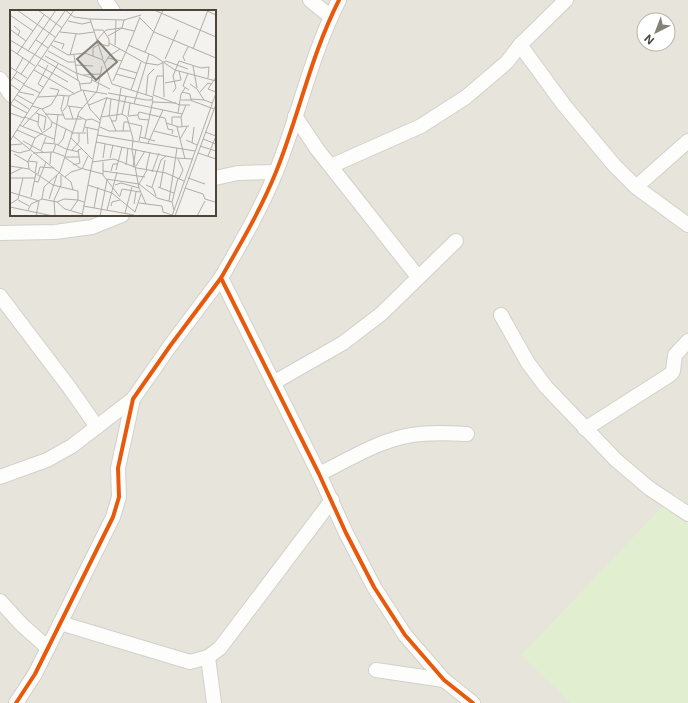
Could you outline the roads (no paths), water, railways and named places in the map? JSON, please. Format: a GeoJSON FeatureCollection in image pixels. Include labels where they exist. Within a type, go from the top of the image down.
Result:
{"type":"FeatureCollection","features":[{"type":"Feature","properties":{"kind":"street"},"geometry":{"type":"LineString","coordinates":[[105,0],[112,10]]}},
{"type":"Feature","properties":{"kind":"street"},"geometry":{"type":"LineString","coordinates":[[310,0],[331,16]]}},
{"type":"Feature","properties":{"kind":"street"},"geometry":{"type":"LineString","coordinates":[[0,477],[47,460],[72,446],[132,399],[221,278],[254,221],[276,172],[319,45],[339,0]]}},
{"type":"Feature","properties":{"kind":"street"},"geometry":{"type":"LineString","coordinates":[[331,166],[421,126],[448,110],[466,97],[502,66],[520,45],[566,0]]}},
{"type":"Feature","properties":{"kind":"street"},"geometry":{"type":"LineString","coordinates":[[520,45],[564,106],[614,165],[636,187],[688,225]]}},
{"type":"Feature","properties":{"kind":"street"},"geometry":{"type":"LineString","coordinates":[[0,79],[10,94]]}},
{"type":"Feature","properties":{"kind":"street"},"geometry":{"type":"LineString","coordinates":[[295,116],[317,149],[418,277]]}},
{"type":"Feature","properties":{"kind":"street"},"geometry":{"type":"LineString","coordinates":[[636,187],[688,141]]}},
{"type":"Feature","properties":{"kind":"street"},"geometry":{"type":"LineString","coordinates":[[216,178],[238,173],[276,172]]}},
{"type":"Feature","properties":{"kind":"street"},"geometry":{"type":"LineString","coordinates":[[86,216],[92,227]]}},
{"type":"Feature","properties":{"kind":"street"},"geometry":{"type":"LineString","coordinates":[[0,233],[55,232],[92,227],[120,216]]}},
{"type":"Feature","properties":{"kind":"street"},"geometry":{"type":"LineString","coordinates":[[273,382],[343,343],[381,314],[456,241]]}},
{"type":"Feature","properties":{"kind":"street"},"geometry":{"type":"LineString","coordinates":[[221,278],[320,474],[346,533],[374,587],[405,635],[444,680],[473,703]]}},
{"type":"Feature","properties":{"kind":"street"},"geometry":{"type":"LineString","coordinates":[[0,296],[69,387],[97,427]]}},
{"type":"Feature","properties":{"kind":"street"},"geometry":{"type":"LineString","coordinates":[[501,314],[533,369],[546,387],[585,429],[616,460],[649,488],[688,514]]}},
{"type":"Feature","properties":{"kind":"street"},"geometry":{"type":"LineString","coordinates":[[585,429],[671,374],[673,371],[675,355],[688,341]]}},
{"type":"Feature","properties":{"kind":"street"},"geometry":{"type":"LineString","coordinates":[[16,703],[35,674],[113,517],[119,497],[118,468],[132,399]]}},
{"type":"Feature","properties":{"kind":"street"},"geometry":{"type":"LineString","coordinates":[[320,474],[364,451],[410,435],[430,433],[467,434]]}},
{"type":"Feature","properties":{"kind":"street"},"geometry":{"type":"LineString","coordinates":[[60,623],[190,662],[208,658],[220,648],[332,500]]}},
{"type":"Feature","properties":{"kind":"street"},"geometry":{"type":"LineString","coordinates":[[0,601],[22,625],[48,648]]}},
{"type":"Feature","properties":{"kind":"street"},"geometry":{"type":"LineString","coordinates":[[208,658],[214,703]]}},
{"type":"Feature","properties":{"kind":"street"},"geometry":{"type":"LineString","coordinates":[[376,670],[444,680]]}}]}
